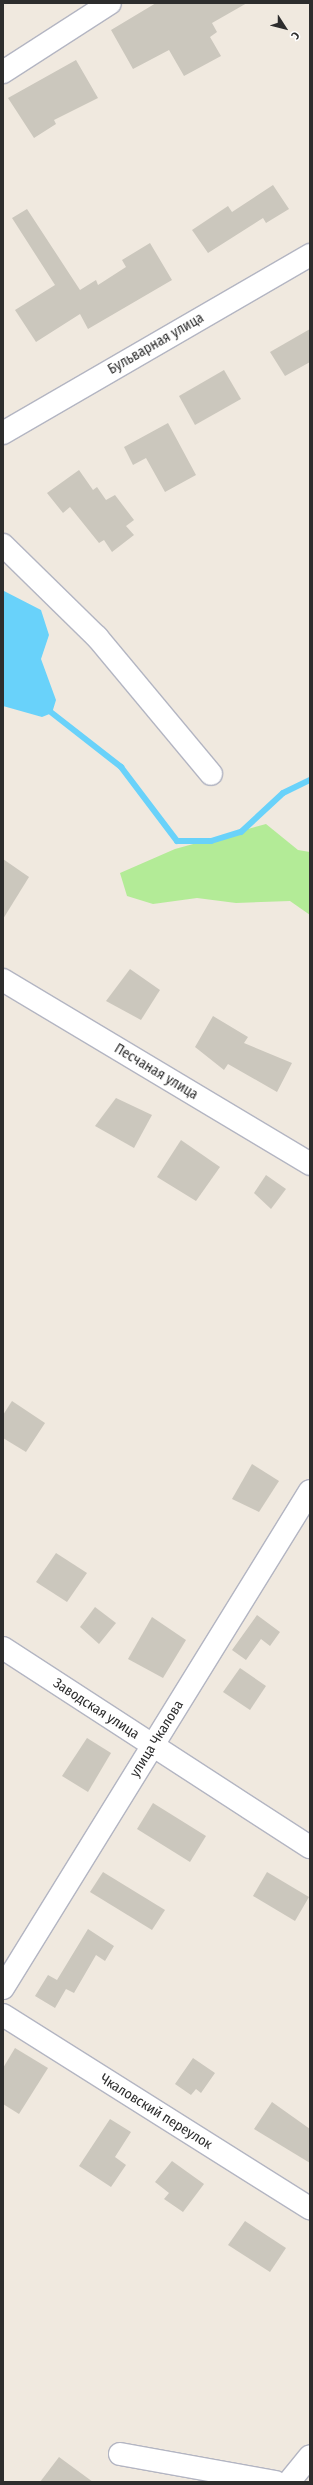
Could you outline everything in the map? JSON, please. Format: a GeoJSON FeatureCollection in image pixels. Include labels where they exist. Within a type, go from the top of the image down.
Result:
{"type":"FeatureCollection","features":[{"type":"Feature","properties":{"kind":"street"},"geometry":{"type":"LineString","coordinates":[[3,72],[110,3]]}},
{"type":"Feature","properties":{"kind":"street","name":"Бульварная улица"},"geometry":{"type":"LineString","coordinates":[[3,433],[310,255]]}},
{"type":"Feature","properties":{"kind":"street"},"geometry":{"type":"LineString","coordinates":[[3,545],[97,637],[211,774]]}},
{"type":"Feature","properties":{"kind":"street","name":"Песчаная улица"},"geometry":{"type":"LineString","coordinates":[[3,980],[310,1164]]}},
{"type":"Feature","properties":{"kind":"street","name":"улица Чкалова"},"geometry":{"type":"LineString","coordinates":[[3,1988],[310,1491]]}},
{"type":"Feature","properties":{"kind":"street","name":"Заводская улица"},"geometry":{"type":"LineString","coordinates":[[3,1648],[310,1847]]}},
{"type":"Feature","properties":{"kind":"street","name":"Чкаловский переулок"},"geometry":{"type":"LineString","coordinates":[[3,2015],[310,2208]]}},
{"type":"Feature","properties":{"kind":"street"},"geometry":{"type":"LineString","coordinates":[[120,2454],[275,2482]]}},
{"type":"Feature","properties":{"kind":"street"},"geometry":{"type":"LineString","coordinates":[[289,2482],[310,2456]]}},
{"type":"Feature","properties":{"kind":"green space"},"geometry":{"type":"Polygon","coordinates":[[[266,824],[298,850],[310,852],[310,915],[290,901],[236,903],[197,898],[153,904],[127,896],[120,873],[175,849],[266,824]]]}},
{"type":"Feature","properties":{"kind":"water"},"geometry":{"type":"Polygon","coordinates":[[[4,591],[41,610],[49,635],[41,659],[56,700],[52,713],[42,717],[3,706],[4,591]]]}},
{"type":"Feature","properties":{"kind":"building"},"geometry":{"type":"Polygon","coordinates":[[[156,3],[247,3],[212,23],[217,32],[210,37],[221,56],[184,76],[169,50],[133,69],[111,30],[156,3]]]}},
{"type":"Feature","properties":{"kind":"building"},"geometry":{"type":"Polygon","coordinates":[[[76,60],[98,98],[54,120],[56,124],[34,138],[8,98],[76,60]]]}},
{"type":"Feature","properties":{"kind":"building"},"geometry":{"type":"Polygon","coordinates":[[[273,185],[289,209],[266,223],[263,218],[208,253],[192,230],[228,206],[232,212],[273,185]]]}},
{"type":"Feature","properties":{"kind":"building"},"geometry":{"type":"Polygon","coordinates":[[[27,209],[80,290],[96,280],[98,285],[126,267],[122,260],[150,243],[172,280],[88,329],[80,314],[36,342],[15,310],[55,285],[12,218],[27,209]]]}},
{"type":"Feature","properties":{"kind":"building"},"geometry":{"type":"Polygon","coordinates":[[[310,329],[310,362],[285,376],[270,352],[310,329]]]}},
{"type":"Feature","properties":{"kind":"building"},"geometry":{"type":"Polygon","coordinates":[[[224,370],[241,399],[195,425],[179,396],[224,370]]]}},
{"type":"Feature","properties":{"kind":"building"},"geometry":{"type":"Polygon","coordinates":[[[168,423],[196,475],[165,492],[146,458],[133,465],[124,447],[168,423]]]}},
{"type":"Feature","properties":{"kind":"building"},"geometry":{"type":"Polygon","coordinates":[[[79,470],[93,490],[97,487],[106,500],[115,495],[134,520],[126,526],[134,535],[112,552],[104,540],[99,543],[70,507],[63,513],[47,493],[79,470]]]}},
{"type":"Feature","properties":{"kind":"building"},"geometry":{"type":"Polygon","coordinates":[[[3,859],[29,877],[3,919],[3,859]]]}},
{"type":"Feature","properties":{"kind":"building"},"geometry":{"type":"Polygon","coordinates":[[[130,969],[160,990],[141,1020],[106,1001],[130,969]]]}},
{"type":"Feature","properties":{"kind":"building"},"geometry":{"type":"Polygon","coordinates":[[[213,1016],[248,1037],[244,1043],[292,1063],[277,1092],[228,1064],[224,1070],[195,1047],[213,1016]]]}},
{"type":"Feature","properties":{"kind":"building"},"geometry":{"type":"Polygon","coordinates":[[[116,1098],[152,1115],[134,1148],[95,1126],[116,1098]]]}},
{"type":"Feature","properties":{"kind":"building"},"geometry":{"type":"Polygon","coordinates":[[[181,1140],[220,1167],[196,1201],[157,1177],[181,1140]]]}},
{"type":"Feature","properties":{"kind":"building"},"geometry":{"type":"Polygon","coordinates":[[[266,1175],[286,1189],[271,1209],[254,1193],[266,1175]]]}},
{"type":"Feature","properties":{"kind":"building"},"geometry":{"type":"Polygon","coordinates":[[[12,1401],[45,1423],[26,1452],[3,1438],[3,1415],[12,1401]]]}},
{"type":"Feature","properties":{"kind":"building"},"geometry":{"type":"Polygon","coordinates":[[[252,1464],[279,1481],[259,1512],[232,1499],[252,1464]]]}},
{"type":"Feature","properties":{"kind":"building"},"geometry":{"type":"Polygon","coordinates":[[[56,1553],[87,1573],[67,1602],[36,1582],[56,1553]]]}},
{"type":"Feature","properties":{"kind":"building"},"geometry":{"type":"Polygon","coordinates":[[[95,1607],[116,1623],[99,1644],[80,1627],[95,1607]]]}},
{"type":"Feature","properties":{"kind":"building"},"geometry":{"type":"Polygon","coordinates":[[[257,1615],[280,1632],[270,1646],[261,1639],[246,1660],[232,1650],[257,1615]]]}},
{"type":"Feature","properties":{"kind":"building"},"geometry":{"type":"Polygon","coordinates":[[[152,1617],[186,1640],[163,1678],[128,1659],[152,1617]]]}},
{"type":"Feature","properties":{"kind":"building"},"geometry":{"type":"Polygon","coordinates":[[[240,1668],[266,1686],[250,1710],[223,1692],[240,1668]]]}},
{"type":"Feature","properties":{"kind":"building"},"geometry":{"type":"Polygon","coordinates":[[[87,1738],[111,1753],[88,1792],[62,1776],[87,1738]]]}},
{"type":"Feature","properties":{"kind":"building"},"geometry":{"type":"Polygon","coordinates":[[[153,1803],[206,1836],[190,1862],[137,1829],[153,1803]]]}},
{"type":"Feature","properties":{"kind":"building"},"geometry":{"type":"Polygon","coordinates":[[[103,1872],[165,1910],[152,1930],[90,1892],[103,1872]]]}},
{"type":"Feature","properties":{"kind":"building"},"geometry":{"type":"Polygon","coordinates":[[[267,1872],[309,1897],[295,1921],[253,1896],[267,1872]]]}},
{"type":"Feature","properties":{"kind":"building"},"geometry":{"type":"Polygon","coordinates":[[[88,1929],[114,1946],[105,1961],[96,1955],[74,1993],[66,1989],[55,2008],[35,1996],[48,1975],[57,1980],[88,1929]]]}},
{"type":"Feature","properties":{"kind":"building"},"geometry":{"type":"Polygon","coordinates":[[[15,2048],[48,2068],[19,2114],[3,2104],[3,2068],[15,2048]]]}},
{"type":"Feature","properties":{"kind":"building"},"geometry":{"type":"Polygon","coordinates":[[[193,2058],[215,2073],[201,2093],[196,2089],[191,2095],[175,2084],[193,2058]]]}},
{"type":"Feature","properties":{"kind":"building"},"geometry":{"type":"Polygon","coordinates":[[[272,2102],[310,2129],[310,2163],[254,2129],[272,2102]]]}},
{"type":"Feature","properties":{"kind":"building"},"geometry":{"type":"Polygon","coordinates":[[[110,2119],[131,2132],[115,2157],[126,2165],[111,2187],[79,2166],[110,2119]]]}},
{"type":"Feature","properties":{"kind":"building"},"geometry":{"type":"Polygon","coordinates":[[[172,2161],[204,2184],[183,2212],[164,2199],[169,2193],[155,2182],[172,2161]]]}},
{"type":"Feature","properties":{"kind":"building"},"geometry":{"type":"Polygon","coordinates":[[[245,2221],[286,2248],[270,2272],[228,2245],[245,2221]]]}},
{"type":"Feature","properties":{"kind":"building"},"geometry":{"type":"Polygon","coordinates":[[[59,2457],[93,2482],[40,2482],[59,2457]]]}},
{"type":"Feature","properties":{"kind":"waterway"},"geometry":{"type":"LineString","coordinates":[[52,713],[121,767],[177,841],[211,841],[241,832],[283,793],[310,780]]}}]}
